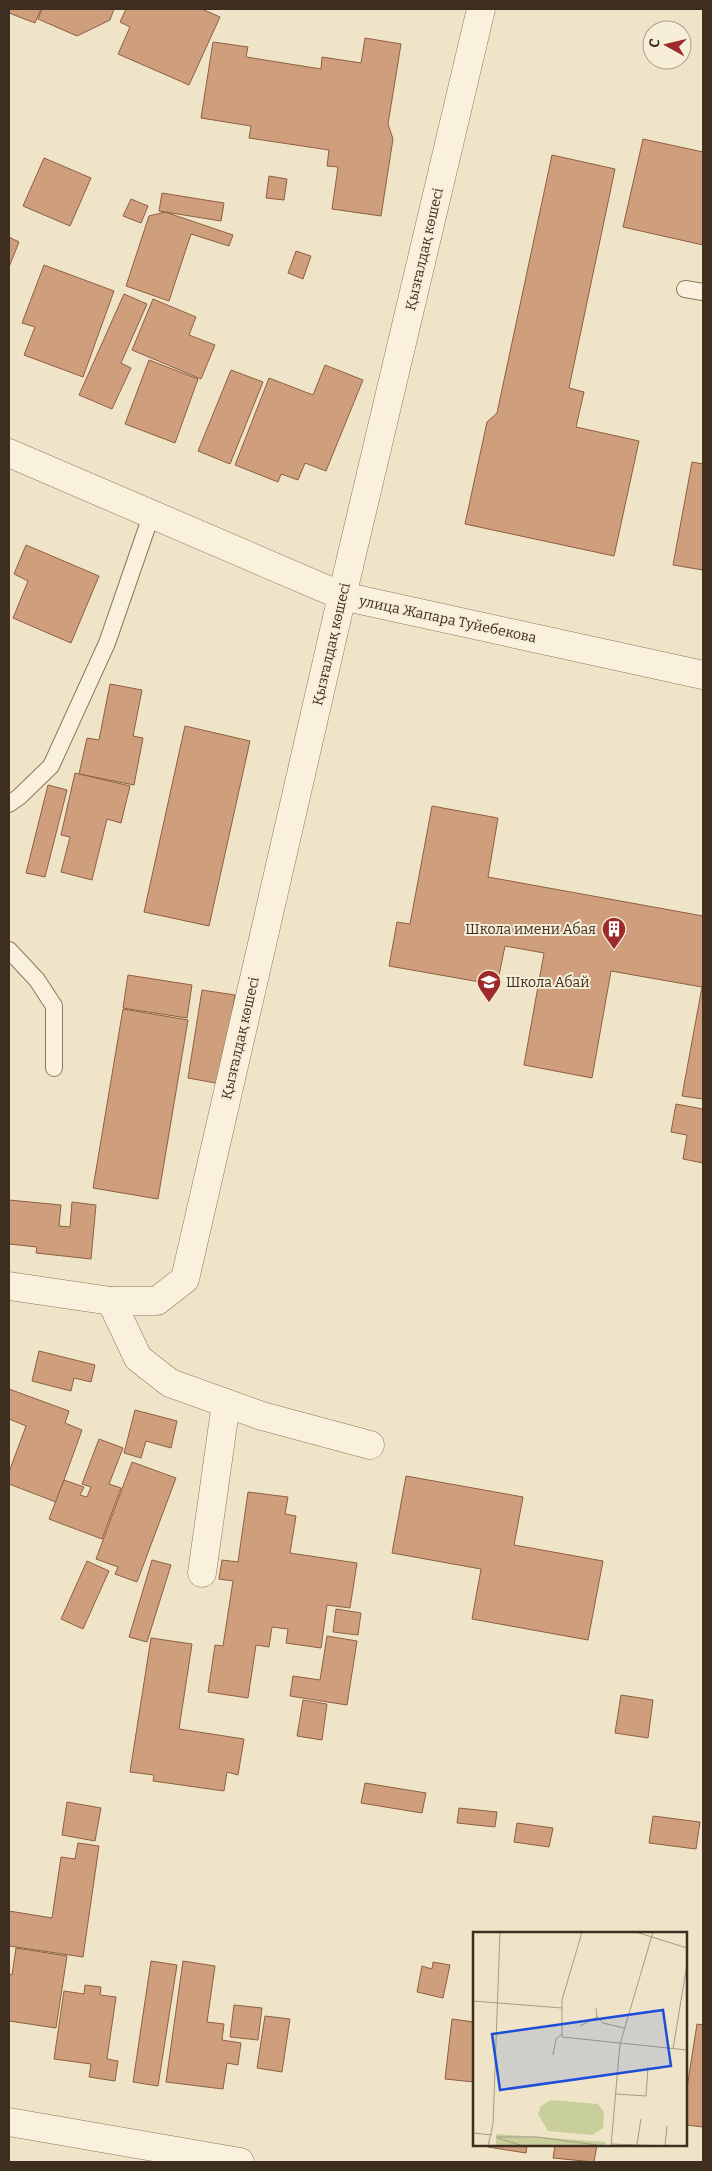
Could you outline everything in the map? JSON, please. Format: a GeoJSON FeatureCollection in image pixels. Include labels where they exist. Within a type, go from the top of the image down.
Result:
{"type":"FeatureCollection","features":[{"type":"Feature","properties":{"kind":"street","name":"Қызғалдақ көшесі"},"geometry":{"type":"LineString","coordinates":[[111,1301],[157,1301],[185,1279],[342,596],[482,9]]}},
{"type":"Feature","properties":{"kind":"street","name":"улица Жапара Туйебекова"},"geometry":{"type":"LineString","coordinates":[[9,453],[151,516],[342,596],[703,675]]}},
{"type":"Feature","properties":{"kind":"street"},"geometry":{"type":"LineString","coordinates":[[9,1286],[111,1301],[138,1358],[170,1383],[262,1416],[370,1445]]}},
{"type":"Feature","properties":{"kind":"street"},"geometry":{"type":"LineString","coordinates":[[202,1573],[226,1403]]}},
{"type":"Feature","properties":{"kind":"street"},"geometry":{"type":"LineString","coordinates":[[9,2122],[240,2162]]}},
{"type":"Feature","properties":{"kind":"lane"},"geometry":{"type":"LineString","coordinates":[[685,289],[703,292]]}},
{"type":"Feature","properties":{"kind":"lane"},"geometry":{"type":"LineString","coordinates":[[9,804],[19,797],[51,766],[108,643],[151,516]]}},
{"type":"Feature","properties":{"kind":"lane"},"geometry":{"type":"LineString","coordinates":[[9,952],[37,980],[54,1006],[54,1068]]}},
{"type":"Feature","properties":{"kind":"building"},"geometry":{"type":"Polygon","coordinates":[[[9,9],[41,9],[35,23],[9,13],[9,9]]]}},
{"type":"Feature","properties":{"kind":"building"},"geometry":{"type":"Polygon","coordinates":[[[42,9],[114,9],[110,20],[77,36],[38,19],[42,9]]]}},
{"type":"Feature","properties":{"kind":"building"},"geometry":{"type":"Polygon","coordinates":[[[126,9],[202,9],[220,17],[189,85],[118,54],[130,27],[120,22],[126,9]]]}},
{"type":"Feature","properties":{"kind":"building"},"geometry":{"type":"Polygon","coordinates":[[[365,38],[401,44],[388,124],[393,139],[381,216],[332,209],[338,167],[327,166],[329,150],[249,138],[251,126],[201,118],[213,42],[248,47],[246,57],[321,69],[322,57],[361,63],[365,38]]]}},
{"type":"Feature","properties":{"kind":"building"},"geometry":{"type":"Polygon","coordinates":[[[643,139],[703,152],[703,245],[623,227],[643,139]]]}},
{"type":"Feature","properties":{"kind":"building"},"geometry":{"type":"Polygon","coordinates":[[[552,155],[615,169],[569,388],[584,392],[576,427],[639,441],[614,556],[465,524],[487,422],[497,413],[552,155]]]}},
{"type":"Feature","properties":{"kind":"building"},"geometry":{"type":"Polygon","coordinates":[[[44,158],[91,178],[70,226],[23,206],[44,158]]]}},
{"type":"Feature","properties":{"kind":"building"},"geometry":{"type":"Polygon","coordinates":[[[269,176],[287,179],[284,200],[266,198],[269,176]]]}},
{"type":"Feature","properties":{"kind":"building"},"geometry":{"type":"Polygon","coordinates":[[[162,193],[224,203],[221,221],[159,211],[162,193]]]}},
{"type":"Feature","properties":{"kind":"building"},"geometry":{"type":"Polygon","coordinates":[[[131,199],[148,206],[141,223],[123,216],[131,199]]]}},
{"type":"Feature","properties":{"kind":"building"},"geometry":{"type":"Polygon","coordinates":[[[165,212],[233,235],[229,246],[191,234],[169,301],[126,286],[149,216],[165,212]]]}},
{"type":"Feature","properties":{"kind":"building"},"geometry":{"type":"Polygon","coordinates":[[[9,237],[19,242],[9,267],[9,237]]]}},
{"type":"Feature","properties":{"kind":"building"},"geometry":{"type":"Polygon","coordinates":[[[296,251],[311,256],[303,279],[288,273],[296,251]]]}},
{"type":"Feature","properties":{"kind":"building"},"geometry":{"type":"Polygon","coordinates":[[[44,265],[114,291],[83,377],[24,355],[35,327],[22,323],[44,265]]]}},
{"type":"Feature","properties":{"kind":"building"},"geometry":{"type":"Polygon","coordinates":[[[124,294],[147,304],[121,363],[131,368],[112,409],[79,395],[124,294]]]}},
{"type":"Feature","properties":{"kind":"building"},"geometry":{"type":"Polygon","coordinates":[[[153,299],[196,317],[189,335],[215,345],[201,379],[132,350],[153,299]]]}},
{"type":"Feature","properties":{"kind":"building"},"geometry":{"type":"Polygon","coordinates":[[[149,360],[198,379],[175,443],[125,424],[149,360]]]}},
{"type":"Feature","properties":{"kind":"building"},"geometry":{"type":"Polygon","coordinates":[[[325,365],[363,380],[326,471],[305,463],[298,480],[281,474],[278,482],[235,465],[269,378],[313,395],[325,365]]]}},
{"type":"Feature","properties":{"kind":"building"},"geometry":{"type":"Polygon","coordinates":[[[231,370],[263,382],[230,464],[198,451],[231,370]]]}},
{"type":"Feature","properties":{"kind":"building"},"geometry":{"type":"Polygon","coordinates":[[[692,462],[703,464],[703,570],[673,565],[692,462]]]}},
{"type":"Feature","properties":{"kind":"building"},"geometry":{"type":"Polygon","coordinates":[[[26,545],[99,576],[71,643],[13,618],[28,581],[14,574],[26,545]]]}},
{"type":"Feature","properties":{"kind":"building"},"geometry":{"type":"Polygon","coordinates":[[[110,684],[142,690],[133,736],[143,738],[134,785],[79,774],[87,738],[99,740],[110,684]]]}},
{"type":"Feature","properties":{"kind":"building"},"geometry":{"type":"Polygon","coordinates":[[[185,726],[250,741],[209,926],[144,912],[185,726]]]}},
{"type":"Feature","properties":{"kind":"building"},"geometry":{"type":"Polygon","coordinates":[[[75,773],[130,786],[121,823],[107,819],[92,880],[61,872],[70,837],[61,835],[75,773]]]}},
{"type":"Feature","properties":{"kind":"building"},"geometry":{"type":"Polygon","coordinates":[[[48,785],[67,790],[45,877],[26,873],[48,785]]]}},
{"type":"Feature","properties":{"kind":"building","name":"Школа имени Абая"},"geometry":{"type":"Polygon","coordinates":[[[432,806],[498,818],[488,877],[703,916],[703,1099],[682,1096],[702,987],[611,971],[592,1078],[524,1065],[544,953],[505,946],[497,985],[389,966],[397,922],[410,924],[432,806]]]}},
{"type":"Feature","properties":{"kind":"building"},"geometry":{"type":"Polygon","coordinates":[[[128,975],[192,985],[187,1018],[123,1008],[128,975]]]}},
{"type":"Feature","properties":{"kind":"building"},"geometry":{"type":"Polygon","coordinates":[[[202,990],[235,995],[221,1084],[188,1078],[202,990]]]}},
{"type":"Feature","properties":{"kind":"building"},"geometry":{"type":"Polygon","coordinates":[[[123,1009],[188,1020],[158,1199],[93,1188],[123,1009]]]}},
{"type":"Feature","properties":{"kind":"building"},"geometry":{"type":"Polygon","coordinates":[[[676,1104],[703,1109],[703,1163],[683,1159],[687,1135],[671,1132],[676,1104]]]}},
{"type":"Feature","properties":{"kind":"building"},"geometry":{"type":"Polygon","coordinates":[[[9,1200],[61,1205],[59,1226],[70,1227],[72,1202],[96,1205],[91,1259],[36,1253],[37,1247],[9,1244],[9,1200]]]}},
{"type":"Feature","properties":{"kind":"building"},"geometry":{"type":"Polygon","coordinates":[[[39,1351],[95,1365],[91,1382],[74,1378],[71,1391],[32,1381],[39,1351]]]}},
{"type":"Feature","properties":{"kind":"building"},"geometry":{"type":"Polygon","coordinates":[[[9,1389],[69,1411],[65,1423],[82,1430],[56,1502],[9,1484],[9,1472],[26,1426],[9,1419],[9,1389]]]}},
{"type":"Feature","properties":{"kind":"building"},"geometry":{"type":"Polygon","coordinates":[[[135,1410],[177,1421],[171,1448],[146,1441],[141,1458],[124,1453],[135,1410]]]}},
{"type":"Feature","properties":{"kind":"building"},"geometry":{"type":"Polygon","coordinates":[[[99,1439],[123,1448],[109,1484],[121,1488],[102,1539],[49,1519],[64,1480],[84,1487],[80,1495],[87,1497],[91,1487],[82,1484],[99,1439]]]}},
{"type":"Feature","properties":{"kind":"building"},"geometry":{"type":"Polygon","coordinates":[[[132,1462],[176,1478],[137,1582],[115,1574],[118,1567],[96,1559],[132,1462]]]}},
{"type":"Feature","properties":{"kind":"building"},"geometry":{"type":"Polygon","coordinates":[[[406,1476],[523,1497],[514,1545],[603,1561],[588,1640],[472,1619],[481,1569],[392,1553],[406,1476]]]}},
{"type":"Feature","properties":{"kind":"building"},"geometry":{"type":"Polygon","coordinates":[[[248,1492],[288,1497],[285,1514],[296,1516],[290,1553],[357,1563],[350,1608],[327,1605],[321,1648],[286,1643],[288,1629],[272,1627],[269,1647],[256,1645],[248,1698],[208,1692],[215,1645],[223,1646],[233,1581],[219,1579],[222,1560],[238,1562],[248,1492]]]}},
{"type":"Feature","properties":{"kind":"building"},"geometry":{"type":"Polygon","coordinates":[[[152,1560],[171,1565],[147,1642],[129,1637],[152,1560]]]}},
{"type":"Feature","properties":{"kind":"building"},"geometry":{"type":"Polygon","coordinates":[[[87,1561],[109,1571],[83,1629],[61,1619],[87,1561]]]}},
{"type":"Feature","properties":{"kind":"building"},"geometry":{"type":"Polygon","coordinates":[[[336,1609],[361,1613],[358,1635],[333,1632],[336,1609]]]}},
{"type":"Feature","properties":{"kind":"building"},"geometry":{"type":"Polygon","coordinates":[[[327,1636],[357,1641],[347,1705],[290,1696],[293,1676],[320,1680],[327,1636]]]}},
{"type":"Feature","properties":{"kind":"building"},"geometry":{"type":"Polygon","coordinates":[[[151,1638],[192,1644],[179,1729],[244,1739],[238,1775],[227,1772],[224,1791],[153,1781],[154,1775],[130,1772],[151,1638]]]}},
{"type":"Feature","properties":{"kind":"building"},"geometry":{"type":"Polygon","coordinates":[[[621,1695],[653,1700],[648,1738],[615,1733],[621,1695]]]}},
{"type":"Feature","properties":{"kind":"building"},"geometry":{"type":"Polygon","coordinates":[[[303,1700],[327,1704],[322,1740],[297,1736],[303,1700]]]}},
{"type":"Feature","properties":{"kind":"building"},"geometry":{"type":"Polygon","coordinates":[[[365,1783],[426,1793],[422,1813],[361,1803],[365,1783]]]}},
{"type":"Feature","properties":{"kind":"building"},"geometry":{"type":"Polygon","coordinates":[[[67,1802],[101,1808],[95,1841],[62,1835],[67,1802]]]}},
{"type":"Feature","properties":{"kind":"building"},"geometry":{"type":"Polygon","coordinates":[[[459,1808],[497,1812],[495,1827],[457,1823],[459,1808]]]}},
{"type":"Feature","properties":{"kind":"building"},"geometry":{"type":"Polygon","coordinates":[[[653,1816],[700,1822],[696,1849],[649,1843],[653,1816]]]}},
{"type":"Feature","properties":{"kind":"building"},"geometry":{"type":"Polygon","coordinates":[[[517,1823],[553,1828],[549,1847],[514,1842],[517,1823]]]}},
{"type":"Feature","properties":{"kind":"building"},"geometry":{"type":"Polygon","coordinates":[[[78,1843],[99,1846],[83,1957],[9,1946],[9,1911],[52,1918],[61,1857],[75,1859],[78,1843]]]}},
{"type":"Feature","properties":{"kind":"building"},"geometry":{"type":"Polygon","coordinates":[[[16,1948],[67,1956],[56,2028],[9,2021],[9,1974],[12,1975],[16,1948]]]}},
{"type":"Feature","properties":{"kind":"building"},"geometry":{"type":"Polygon","coordinates":[[[151,1961],[177,1965],[158,2086],[133,2082],[151,1961]]]}},
{"type":"Feature","properties":{"kind":"building"},"geometry":{"type":"Polygon","coordinates":[[[183,1961],[215,1966],[207,2022],[224,2024],[222,2040],[241,2043],[238,2065],[227,2063],[223,2089],[166,2082],[183,1961]]]}},
{"type":"Feature","properties":{"kind":"building"},"geometry":{"type":"Polygon","coordinates":[[[433,1962],[450,1965],[443,1998],[417,1992],[422,1966],[432,1969],[433,1962]]]}},
{"type":"Feature","properties":{"kind":"building"},"geometry":{"type":"Polygon","coordinates":[[[85,1985],[101,1987],[100,1995],[116,1997],[107,2059],[118,2061],[115,2081],[89,2077],[91,2064],[54,2059],[64,1991],[84,1994],[85,1985]]]}},
{"type":"Feature","properties":{"kind":"building"},"geometry":{"type":"Polygon","coordinates":[[[234,2005],[262,2008],[258,2040],[230,2037],[234,2005]]]}},
{"type":"Feature","properties":{"kind":"building"},"geometry":{"type":"Polygon","coordinates":[[[265,2016],[290,2019],[282,2072],[257,2068],[265,2016]]]}},
{"type":"Feature","properties":{"kind":"building"},"geometry":{"type":"Polygon","coordinates":[[[452,2019],[473,2022],[473,2082],[445,2079],[452,2019]]]}},
{"type":"Feature","properties":{"kind":"building"},"geometry":{"type":"Polygon","coordinates":[[[697,2024],[703,2025],[703,2127],[687,2125],[687,2088],[697,2024]]]}},
{"type":"Feature","properties":{"kind":"building"},"geometry":{"type":"Polygon","coordinates":[[[488,2146],[527,2146],[526,2153],[488,2146]]]}},
{"type":"Feature","properties":{"kind":"building"},"geometry":{"type":"Polygon","coordinates":[[[555,2146],[597,2146],[594,2162],[553,2158],[555,2146]]]}},
{"type":"Feature","properties":{"kind":"place","name":"Школа имени Абая"},"geometry":{"type":"Point","coordinates":[614,950]}},
{"type":"Feature","properties":{"kind":"place","name":"Школа Абай"},"geometry":{"type":"Point","coordinates":[489,1003]}}]}
